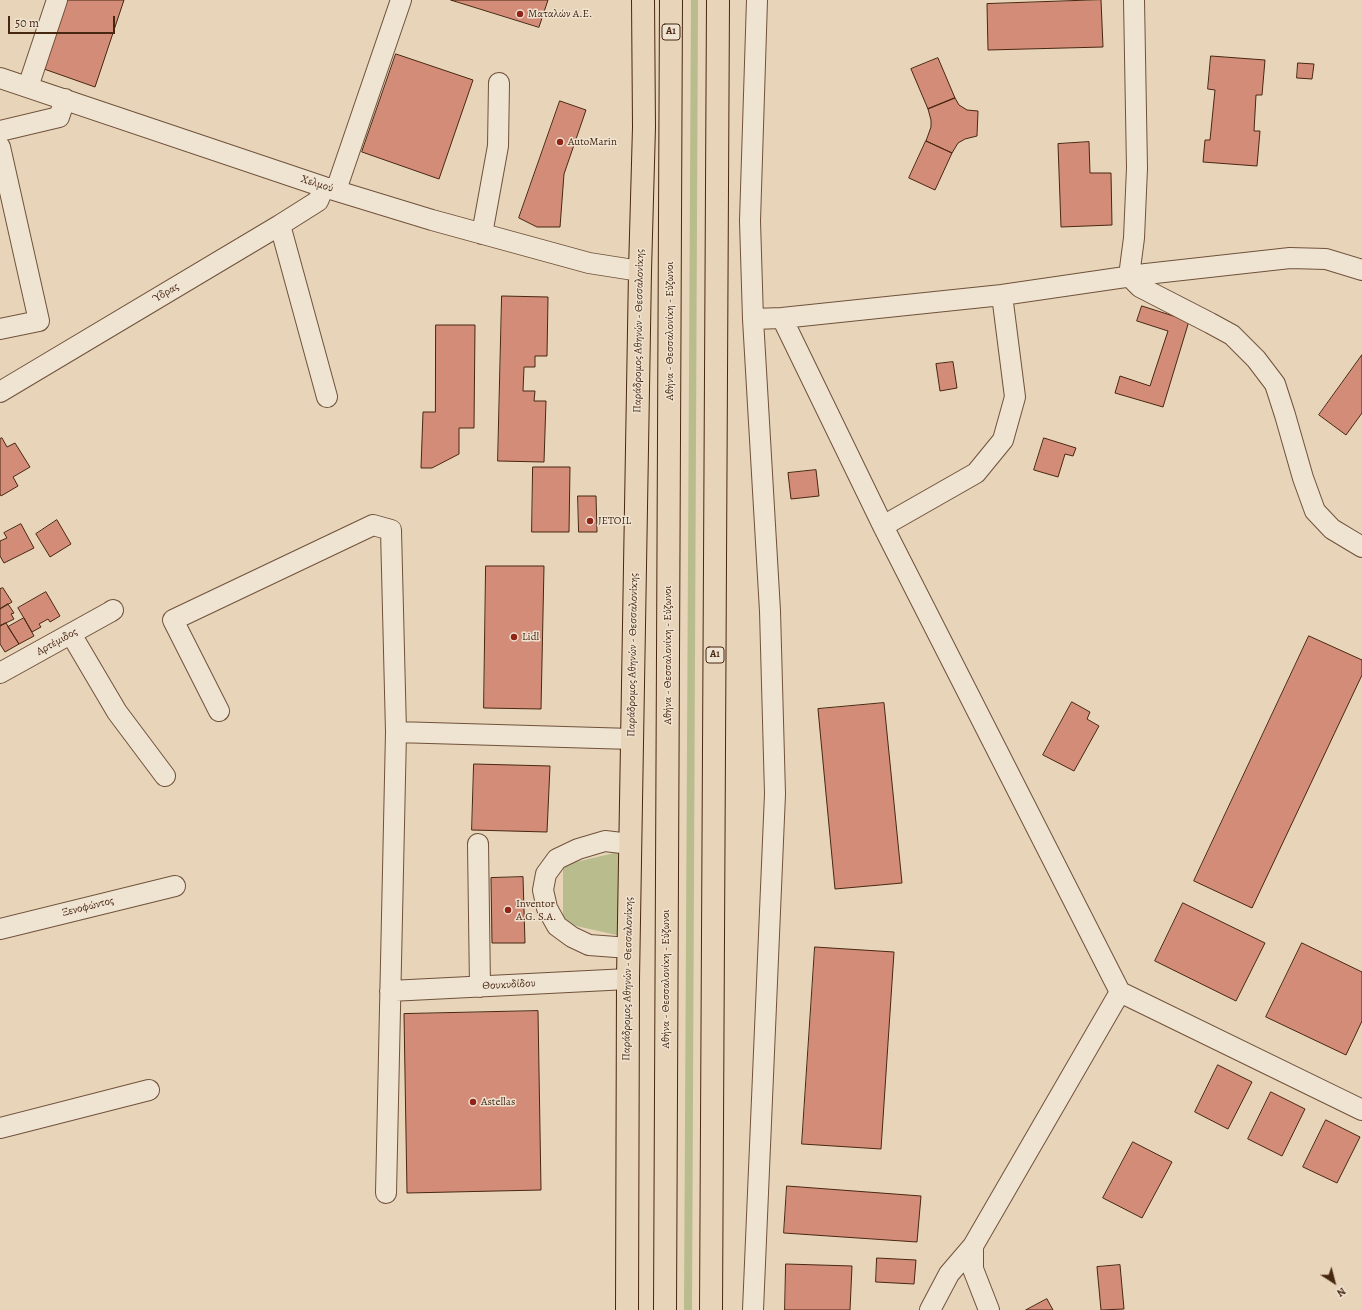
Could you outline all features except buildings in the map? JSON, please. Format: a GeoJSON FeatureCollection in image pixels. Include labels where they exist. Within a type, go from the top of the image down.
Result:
{"type":"FeatureCollection","features":[{"type":"Feature","properties":{"kind":"main road","name":"Αθήνα - Θεσσαλονίκη - Εύζωνοι"},"geometry":{"type":"LineString","coordinates":[[665,1310],[671,0]]}},
{"type":"Feature","properties":{"kind":"main road","name":"Α1"},"geometry":{"type":"LineString","coordinates":[[711,1310],[718,0]]}},
{"type":"Feature","properties":{"kind":"main road","name":"Παράδρομος Αθηνών - Θεσσαλονίκης"},"geometry":{"type":"LineString","coordinates":[[627,1310],[628,948],[644,127],[640,3]]}},
{"type":"Feature","properties":{"kind":"street"},"geometry":{"type":"LineString","coordinates":[[28,87],[57,0]]}},
{"type":"Feature","properties":{"kind":"street","name":"Ύδρας"},"geometry":{"type":"LineString","coordinates":[[0,392],[318,201],[330,188],[401,0]]}},
{"type":"Feature","properties":{"kind":"street"},"geometry":{"type":"LineString","coordinates":[[753,1310],[774,794],[770,610],[753,319],[750,221],[756,0]]}},
{"type":"Feature","properties":{"kind":"street"},"geometry":{"type":"LineString","coordinates":[[1129,276],[1134,238],[1137,168],[1134,0]]}},
{"type":"Feature","properties":{"kind":"street","name":"Χελμού"},"geometry":{"type":"LineString","coordinates":[[0,78],[330,188],[482,234],[589,263],[640,271]]}},
{"type":"Feature","properties":{"kind":"street"},"geometry":{"type":"LineString","coordinates":[[482,234],[498,146],[499,83]]}},
{"type":"Feature","properties":{"kind":"street"},"geometry":{"type":"LineString","coordinates":[[0,131],[59,117],[65,99]]}},
{"type":"Feature","properties":{"kind":"street"},"geometry":{"type":"LineString","coordinates":[[0,147],[39,320],[0,329]]}},
{"type":"Feature","properties":{"kind":"street"},"geometry":{"type":"LineString","coordinates":[[280,225],[327,397]]}},
{"type":"Feature","properties":{"kind":"street"},"geometry":{"type":"LineString","coordinates":[[753,319],[782,318],[1002,295],[1129,276],[1290,258],[1326,259],[1362,270]]}},
{"type":"Feature","properties":{"kind":"street"},"geometry":{"type":"LineString","coordinates":[[1129,276],[1140,287],[1232,335],[1256,359],[1274,384],[1285,415],[1303,478],[1315,511],[1332,529],[1362,547]]}},
{"type":"Feature","properties":{"kind":"street"},"geometry":{"type":"LineString","coordinates":[[883,526],[976,473],[1003,440],[1015,397],[1002,295]]}},
{"type":"Feature","properties":{"kind":"street"},"geometry":{"type":"LineString","coordinates":[[782,318],[883,526],[1120,992],[1362,1110]]}},
{"type":"Feature","properties":{"kind":"street"},"geometry":{"type":"LineString","coordinates":[[218,711],[173,620],[373,525],[391,530],[396,732],[386,1193]]}},
{"type":"Feature","properties":{"kind":"street","name":"Αρτέμιδος"},"geometry":{"type":"LineString","coordinates":[[0,673],[113,610]]}},
{"type":"Feature","properties":{"kind":"street"},"geometry":{"type":"LineString","coordinates":[[71,634],[117,712],[165,776]]}},
{"type":"Feature","properties":{"kind":"street"},"geometry":{"type":"LineString","coordinates":[[396,732],[632,739]]}},
{"type":"Feature","properties":{"kind":"street"},"geometry":{"type":"LineString","coordinates":[[628,948],[589,945],[572,937],[557,926],[547,908],[543,890],[546,874],[557,859],[578,849],[605,841],[630,844]]}},
{"type":"Feature","properties":{"kind":"street"},"geometry":{"type":"LineString","coordinates":[[478,844],[480,987]]}},
{"type":"Feature","properties":{"kind":"street","name":"Ξενοφώντος"},"geometry":{"type":"LineString","coordinates":[[0,929],[175,886]]}},
{"type":"Feature","properties":{"kind":"street","name":"Θουκυδίδου"},"geometry":{"type":"LineString","coordinates":[[390,991],[628,980]]}},
{"type":"Feature","properties":{"kind":"street"},"geometry":{"type":"LineString","coordinates":[[930,1310],[949,1274],[973,1246],[1120,992]]}},
{"type":"Feature","properties":{"kind":"street"},"geometry":{"type":"LineString","coordinates":[[0,1128],[149,1090]]}},
{"type":"Feature","properties":{"kind":"street"},"geometry":{"type":"LineString","coordinates":[[973,1246],[973,1269],[988,1310]]}},
{"type":"Feature","properties":{"kind":"green space"},"geometry":{"type":"Polygon","coordinates":[[[691,0],[698,0],[692,1310],[684,1310],[691,0]]]}},
{"type":"Feature","properties":{"kind":"green space"},"geometry":{"type":"Polygon","coordinates":[[[623,851],[621,936],[563,923],[563,865],[623,851]]]}},
{"type":"Feature","properties":{"kind":"place","name":"Ματαλών Α.Ε."},"geometry":{"type":"Point","coordinates":[520,14]}},
{"type":"Feature","properties":{"kind":"place","name":"AutoMarin"},"geometry":{"type":"Point","coordinates":[560,142]}},
{"type":"Feature","properties":{"kind":"place","name":"JETOIL"},"geometry":{"type":"Point","coordinates":[590,521]}},
{"type":"Feature","properties":{"kind":"place","name":"Lidl"},"geometry":{"type":"Point","coordinates":[514,637]}},
{"type":"Feature","properties":{"kind":"place","name":"Inventor A.G. S.A."},"geometry":{"type":"Point","coordinates":[508,910]}},
{"type":"Feature","properties":{"kind":"place","name":"Astellas"},"geometry":{"type":"Point","coordinates":[473,1102]}}]}
